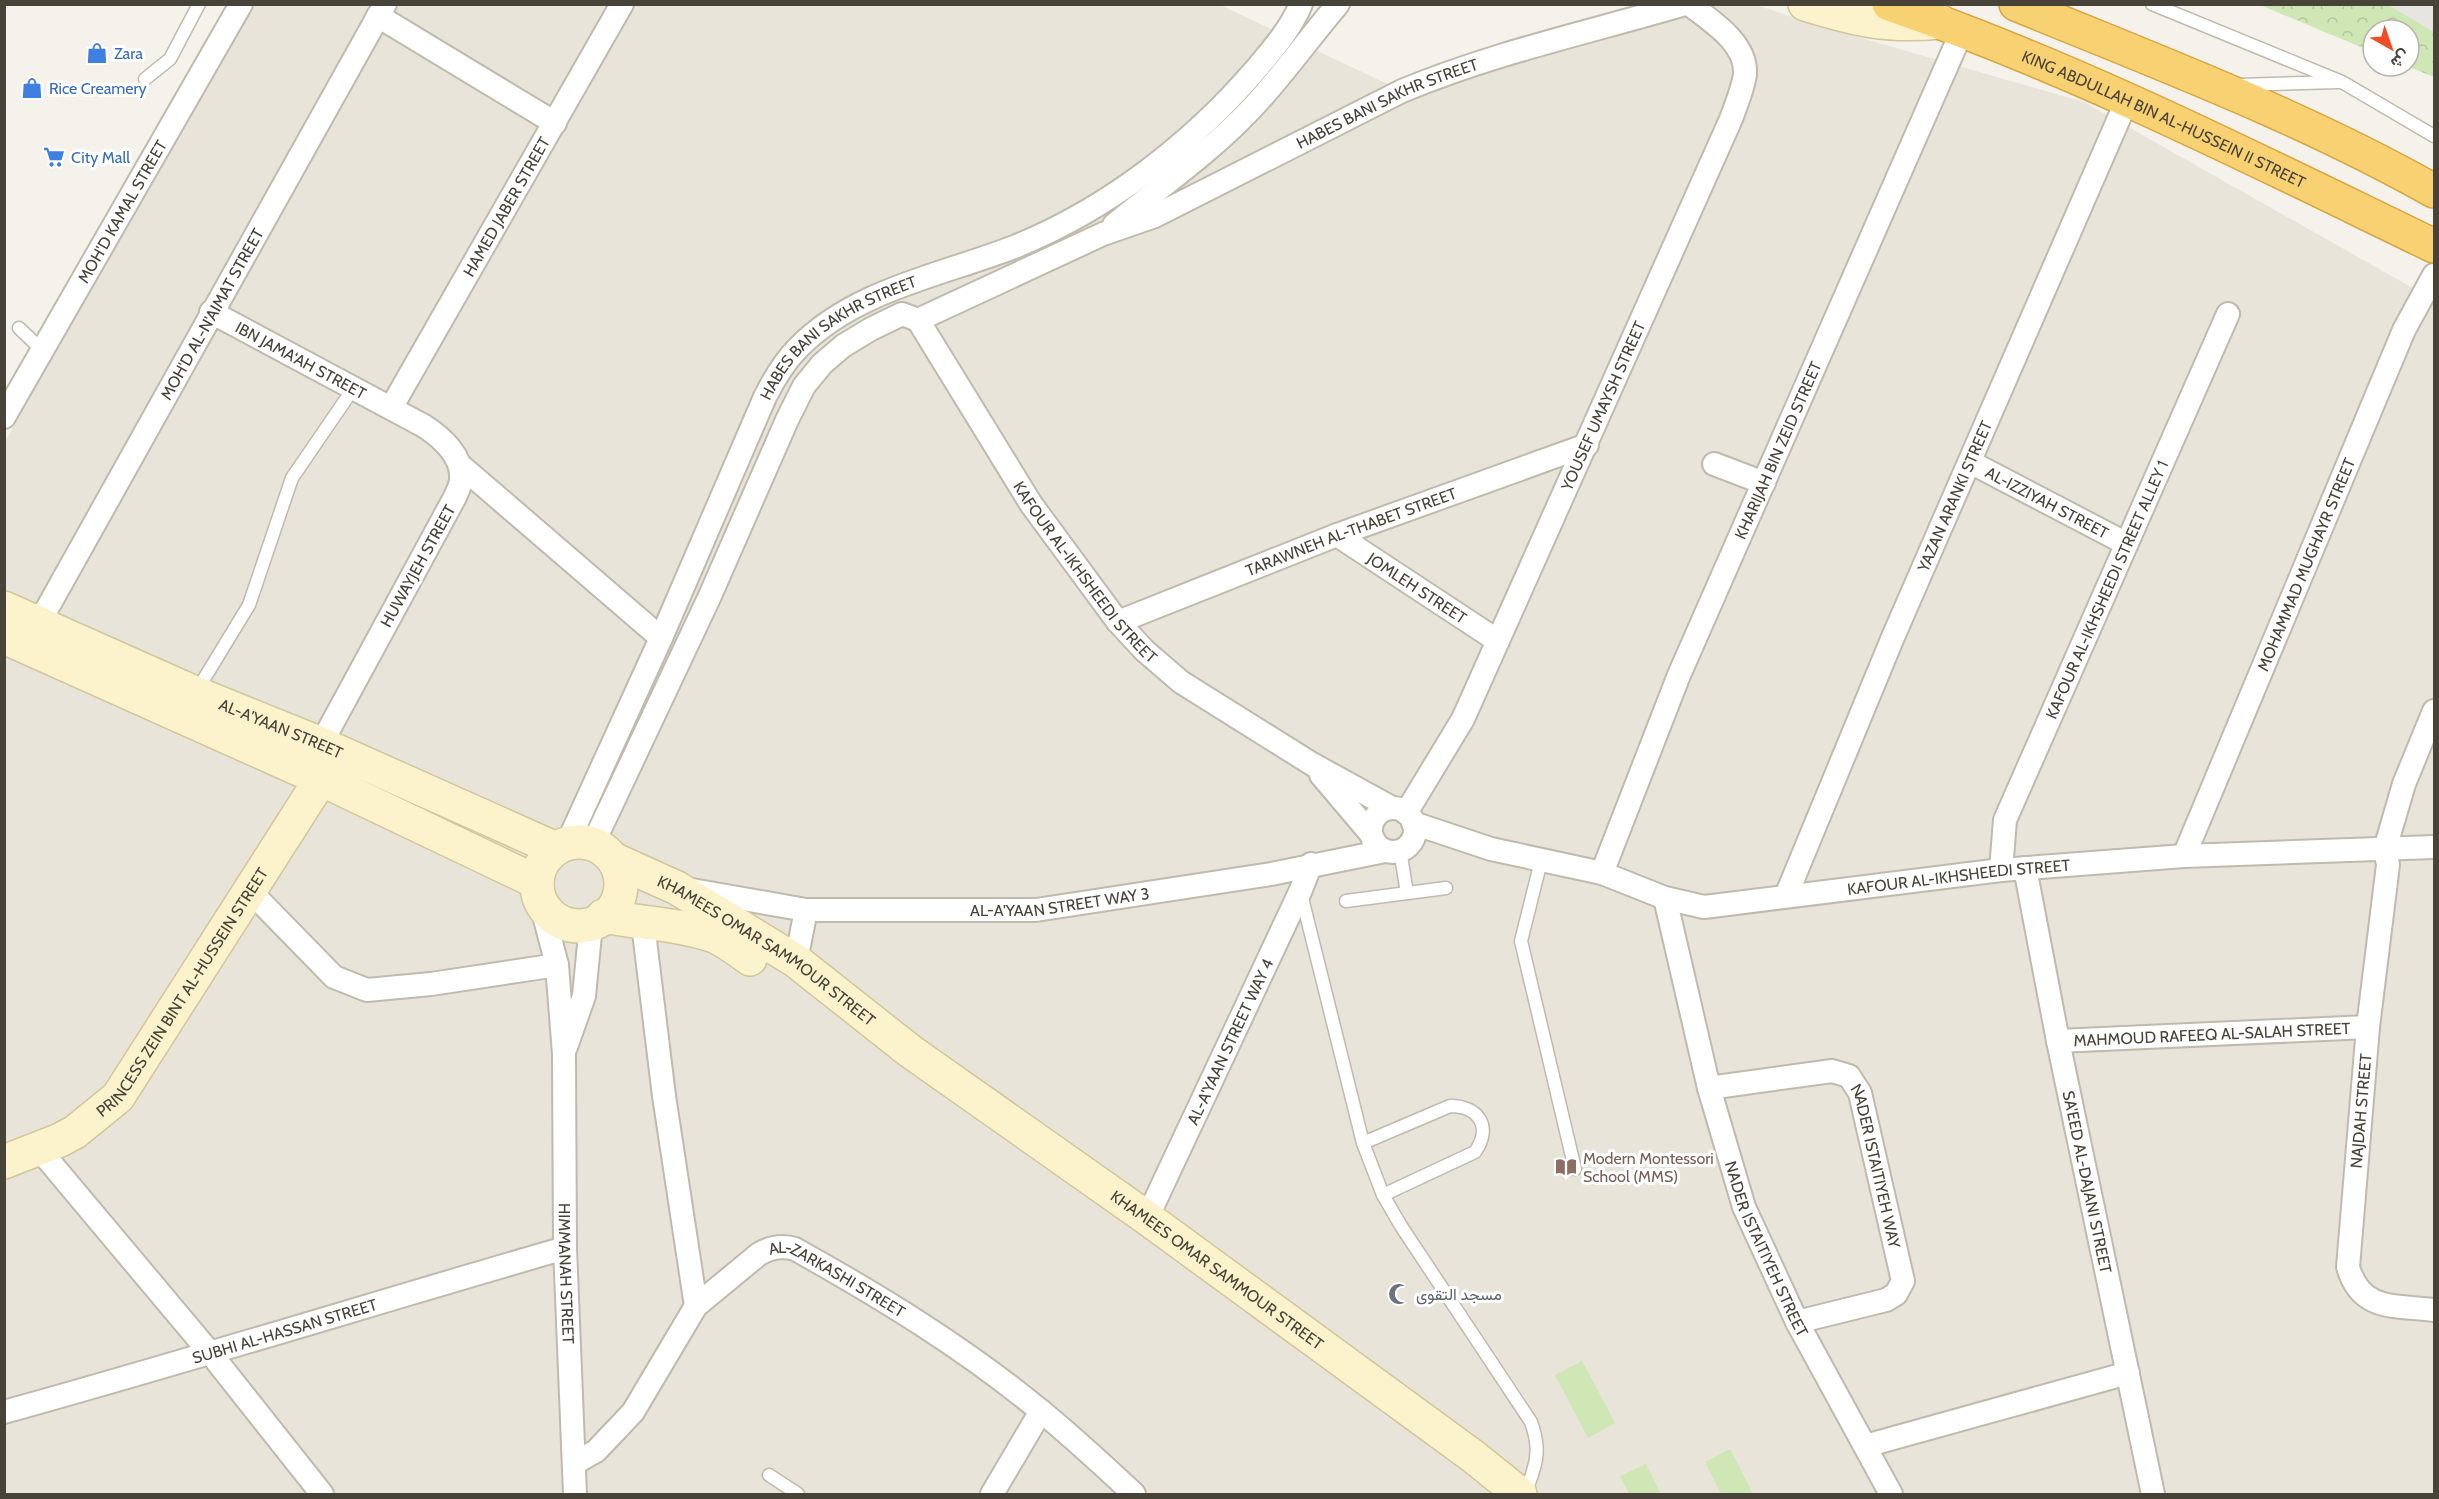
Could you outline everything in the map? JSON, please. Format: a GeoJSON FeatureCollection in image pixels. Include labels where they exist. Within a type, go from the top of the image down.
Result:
{"type":"FeatureCollection","features":[{"type":"Feature","properties":{"kind":"highway","name":"KING ABDULLAH BIN AL-HUSSEIN II STREET"},"geometry":{"type":"LineString","coordinates":[[1889,4],[1952,27],[2127,100],[2434,246]]}},
{"type":"Feature","properties":{"kind":"highway"},"geometry":{"type":"LineString","coordinates":[[2016,4],[2216,86],[2328,136],[2434,191]]}},
{"type":"Feature","properties":{"kind":"street","name":"MOH'D KAMAL STREET"},"geometry":{"type":"LineString","coordinates":[[4,417],[241,4]]}},
{"type":"Feature","properties":{"kind":"street","name":"HAMED JABER STREET"},"geometry":{"type":"LineString","coordinates":[[391,408],[622,4]]}},
{"type":"Feature","properties":{"kind":"street","name":"HABES BANI SAKHR STREET"},"geometry":{"type":"LineString","coordinates":[[583,849],[661,638],[765,397],[779,371],[798,348],[825,325],[852,309],[890,291],[1050,231],[1087,211],[1136,179],[1224,105],[1272,51],[1286,32],[1301,4]]}},
{"type":"Feature","properties":{"kind":"street","name":"HABES BANI SAKHR STREET"},"geometry":{"type":"LineString","coordinates":[[1104,234],[1188,167],[1236,125],[1338,4]]}},
{"type":"Feature","properties":{"kind":"street","name":"HABES BANI SAKHR STREET"},"geometry":{"type":"LineString","coordinates":[[583,849],[710,598],[804,386],[822,364],[843,346],[902,314],[918,320],[1104,234],[1155,216],[1401,91],[1439,75],[1533,46],[1687,4]]}},
{"type":"Feature","properties":{"kind":"street","name":"YOUSEF UMAYSH STREET"},"geometry":{"type":"LineString","coordinates":[[1394,832],[1463,719],[1731,119],[1745,74],[1744,60],[1737,47],[1713,22],[1687,4]]}},
{"type":"Feature","properties":{"kind":"street"},"geometry":{"type":"LineString","coordinates":[[1805,4],[1856,19],[1886,24],[1952,27]]}},
{"type":"Feature","properties":{"kind":"street"},"geometry":{"type":"LineString","coordinates":[[381,10],[555,123]]}},
{"type":"Feature","properties":{"kind":"street","name":"MOH'D AL-N'AIMAT STREET"},"geometry":{"type":"LineString","coordinates":[[39,623],[381,10]]}},
{"type":"Feature","properties":{"kind":"street","name":"KHARIJAH BIN ZEID STREET"},"geometry":{"type":"LineString","coordinates":[[1602,873],[1679,675],[1764,483],[1952,27]]}},
{"type":"Feature","properties":{"kind":"street","name":"YAZAN ARANKI STREET"},"geometry":{"type":"LineString","coordinates":[[1786,896],[1893,637],[2127,100]]}},
{"type":"Feature","properties":{"kind":"street","name":"MOHAMMAD MUGHAYR STREET"},"geometry":{"type":"LineString","coordinates":[[2184,856],[2404,330],[2434,275]]}},
{"type":"Feature","properties":{"kind":"street","name":"IBN JAMA‘AH STREET"},"geometry":{"type":"LineString","coordinates":[[211,312],[391,408]]}},
{"type":"Feature","properties":{"kind":"street","name":"KAFOUR AL-IKHSHEEDI STREET ALLEY 1"},"geometry":{"type":"LineString","coordinates":[[2001,870],[2002,828],[2005,820],[2125,543],[2228,314]]}},
{"type":"Feature","properties":{"kind":"street","name":"KAFOUR AL-IKHSHEEDI STREET"},"geometry":{"type":"LineString","coordinates":[[918,320],[1031,504],[1118,622],[1145,651],[1180,682],[1312,764],[1394,832],[1491,849],[1602,873],[1665,898],[1704,907],[2025,868],[2184,856],[2434,847]]}},
{"type":"Feature","properties":{"kind":"street"},"geometry":{"type":"LineString","coordinates":[[391,408],[441,438],[460,465],[661,638]]}},
{"type":"Feature","properties":{"kind":"street","name":"TARAWNEH AL-THABET STREET"},"geometry":{"type":"LineString","coordinates":[[1118,622],[1337,535],[1587,445]]}},
{"type":"Feature","properties":{"kind":"street","name":"AL-IZZIYAH STREET"},"geometry":{"type":"LineString","coordinates":[[1970,462],[2125,543]]}},
{"type":"Feature","properties":{"kind":"street"},"geometry":{"type":"LineString","coordinates":[[1714,464],[1764,483]]}},
{"type":"Feature","properties":{"kind":"street","name":"HUWAYJEH STREET"},"geometry":{"type":"LineString","coordinates":[[321,744],[455,497],[461,480],[460,465]]}},
{"type":"Feature","properties":{"kind":"street","name":"JOMLEH STREET"},"geometry":{"type":"LineString","coordinates":[[1337,535],[1498,641]]}},
{"type":"Feature","properties":{"kind":"street","name":"AL-A'YAAN STREET"},"geometry":{"type":"LineString","coordinates":[[4,608],[195,693],[583,849]]}},
{"type":"Feature","properties":{"kind":"street","name":"AL-A'YAAN STREET"},"geometry":{"type":"LineString","coordinates":[[4,637],[321,779],[538,891]]}},
{"type":"Feature","properties":{"kind":"street","name":"NAJDAH STREET"},"geometry":{"type":"LineString","coordinates":[[2434,711],[2404,784],[2385,849],[2388,865],[2368,1027],[2348,1267],[2358,1290],[2368,1300],[2434,1310]]}},
{"type":"Feature","properties":{"kind":"street","name":"KAFOUR AL-IKHSHEEDI STREET"},"geometry":{"type":"LineString","coordinates":[[1312,764],[1394,832]]}},
{"type":"Feature","properties":{"kind":"street","name":"PRINCESS ZEIN BINT AL-HUSSEIN STREET"},"geometry":{"type":"LineString","coordinates":[[4,1162],[75,1132],[118,1097],[321,779]]}},
{"type":"Feature","properties":{"kind":"street","name":"AL-A'YAAN STREET WAY 3"},"geometry":{"type":"LineString","coordinates":[[677,888],[806,910],[1036,910],[1270,874],[1311,864],[1394,832]]}},
{"type":"Feature","properties":{"kind":"street"},"geometry":{"type":"LineString","coordinates":[[583,849],[619,872],[620,891],[612,909],[597,920],[579,926],[555,919],[546,911],[538,891],[539,870],[546,858],[583,849]]}},
{"type":"Feature","properties":{"kind":"street","name":"KHAMEES OMAR SAMMOUR STREET"},"geometry":{"type":"LineString","coordinates":[[583,849],[677,888],[796,961],[910,1050],[1147,1218],[1474,1456],[1520,1494]]}},
{"type":"Feature","properties":{"kind":"street","name":"AL-A'YAAN STREET WAY 4"},"geometry":{"type":"LineString","coordinates":[[1147,1218],[1311,864]]}},
{"type":"Feature","properties":{"kind":"street","name":"SA'EED AL-DAJANI STREET"},"geometry":{"type":"LineString","coordinates":[[2025,868],[2058,1041],[2153,1494]]}},
{"type":"Feature","properties":{"kind":"street"},"geometry":{"type":"LineString","coordinates":[[250,891],[334,977],[368,990],[431,984],[557,965]]}},
{"type":"Feature","properties":{"kind":"street","name":"HIMMANAH STREET"},"geometry":{"type":"LineString","coordinates":[[538,891],[557,965],[564,1054],[565,1248],[575,1494]]}},
{"type":"Feature","properties":{"kind":"street","name":"NADER ISTAITIYEH STREET"},"geometry":{"type":"LineString","coordinates":[[1665,898],[1709,1088],[1744,1208],[1797,1322],[1891,1494]]}},
{"type":"Feature","properties":{"kind":"street"},"geometry":{"type":"LineString","coordinates":[[796,961],[806,910]]}},
{"type":"Feature","properties":{"kind":"street","name":"KHAMEES OMAR SAMMOUR STREET"},"geometry":{"type":"LineString","coordinates":[[597,920],[671,926],[715,937],[771,972],[910,1050]]}},
{"type":"Feature","properties":{"kind":"street","name":"HIMMANAH STREET"},"geometry":{"type":"LineString","coordinates":[[564,1054],[585,996],[597,920]]}},
{"type":"Feature","properties":{"kind":"street"},"geometry":{"type":"LineString","coordinates":[[643,924],[664,1096],[696,1305]]}},
{"type":"Feature","properties":{"kind":"street","name":"MAHMOUD RAFEEQ AL-SALAH STREET"},"geometry":{"type":"LineString","coordinates":[[2058,1041],[2368,1027]]}},
{"type":"Feature","properties":{"kind":"street","name":"NADER ISTAITIYEH WAY"},"geometry":{"type":"LineString","coordinates":[[1709,1088],[1832,1071],[1849,1076],[1860,1093],[1903,1281],[1896,1294],[1886,1300],[1797,1322]]}},
{"type":"Feature","properties":{"kind":"street"},"geometry":{"type":"LineString","coordinates":[[39,1149],[211,1354],[322,1494]]}},
{"type":"Feature","properties":{"kind":"street","name":"AL-ZARKASHI STREET"},"geometry":{"type":"LineString","coordinates":[[575,1464],[596,1451],[633,1412],[696,1305],[759,1254],[776,1247],[795,1249],[857,1283],[944,1339],[1041,1411],[1134,1494]]}},
{"type":"Feature","properties":{"kind":"street","name":"SUBHI AL-HASSAN STREET"},"geometry":{"type":"LineString","coordinates":[[4,1412],[211,1354],[377,1302],[565,1248]]}},
{"type":"Feature","properties":{"kind":"street"},"geometry":{"type":"LineString","coordinates":[[1865,1446],[2128,1373]]}},
{"type":"Feature","properties":{"kind":"street"},"geometry":{"type":"LineString","coordinates":[[992,1494],[1041,1411]]}},
{"type":"Feature","properties":{"kind":"lane"},"geometry":{"type":"LineString","coordinates":[[145,79],[170,59],[199,4]]}},
{"type":"Feature","properties":{"kind":"lane"},"geometry":{"type":"LineString","coordinates":[[2152,4],[2342,82],[2434,136]]}},
{"type":"Feature","properties":{"kind":"lane"},"geometry":{"type":"LineString","coordinates":[[2216,86],[2342,82]]}},
{"type":"Feature","properties":{"kind":"lane"},"geometry":{"type":"LineString","coordinates":[[19,328],[43,351]]}},
{"type":"Feature","properties":{"kind":"lane"},"geometry":{"type":"LineString","coordinates":[[195,693],[249,605],[292,478],[353,389]]}},
{"type":"Feature","properties":{"kind":"lane"},"geometry":{"type":"LineString","coordinates":[[1394,832],[1407,893]]}},
{"type":"Feature","properties":{"kind":"lane"},"geometry":{"type":"LineString","coordinates":[[1541,861],[1521,941],[1575,1169]]}},
{"type":"Feature","properties":{"kind":"lane"},"geometry":{"type":"LineString","coordinates":[[1346,901],[1446,888]]}},
{"type":"Feature","properties":{"kind":"lane"},"geometry":{"type":"LineString","coordinates":[[1300,892],[1363,1143],[1383,1195],[1401,1226],[1532,1422],[1536,1435],[1537,1455],[1533,1474],[1526,1486],[1526,1494]]}},
{"type":"Feature","properties":{"kind":"lane"},"geometry":{"type":"LineString","coordinates":[[1363,1143],[1450,1106],[1462,1106],[1473,1111],[1480,1120],[1484,1131],[1482,1143],[1475,1152],[1383,1195]]}},
{"type":"Feature","properties":{"kind":"lane"},"geometry":{"type":"LineString","coordinates":[[769,1475],[798,1494]]}},
{"type":"Feature","properties":{"kind":"shaded area"},"geometry":{"type":"Polygon","coordinates":[[[244,5],[1220,5],[1396,88],[1665,5],[1756,5],[1830,29],[2084,102],[2434,300],[2434,1494],[5,1494],[5,442],[244,5]]]}},
{"type":"Feature","properties":{"kind":"shaded area"},"geometry":{"type":"Polygon","coordinates":[[[2388,5],[2434,5],[2434,32],[2421,24],[2421,18],[2410,18],[2388,5]]]}},
{"type":"Feature","properties":{"kind":"green space"},"geometry":{"type":"Polygon","coordinates":[[[2260,5],[2434,5],[2434,77],[2421,72],[2421,18],[2361,18],[2361,47],[2260,5]]]}},
{"type":"Feature","properties":{"kind":"green space"},"geometry":{"type":"Polygon","coordinates":[[[1582,1361],[1615,1423],[1588,1438],[1555,1375],[1582,1361]]]}},
{"type":"Feature","properties":{"kind":"green space"},"geometry":{"type":"Polygon","coordinates":[[[1730,1449],[1753,1494],[1721,1494],[1705,1462],[1730,1449]]]}},
{"type":"Feature","properties":{"kind":"green space"},"geometry":{"type":"Polygon","coordinates":[[[1646,1464],[1661,1494],[1629,1494],[1620,1476],[1646,1464]]]}},
{"type":"Feature","properties":{"kind":"place","name":"Zara"},"geometry":{"type":"Point","coordinates":[97,53]}},
{"type":"Feature","properties":{"kind":"place","name":"Rice Creamery"},"geometry":{"type":"Point","coordinates":[32,88]}},
{"type":"Feature","properties":{"kind":"place","name":"City Mall"},"geometry":{"type":"Point","coordinates":[54,157]}},
{"type":"Feature","properties":{"kind":"place","name":"Modern Montessori School (MMS)"},"geometry":{"type":"Point","coordinates":[1566,1167]}},
{"type":"Feature","properties":{"kind":"place","name":"مسجد التقوى"},"geometry":{"type":"Point","coordinates":[1399,1294]}}]}
